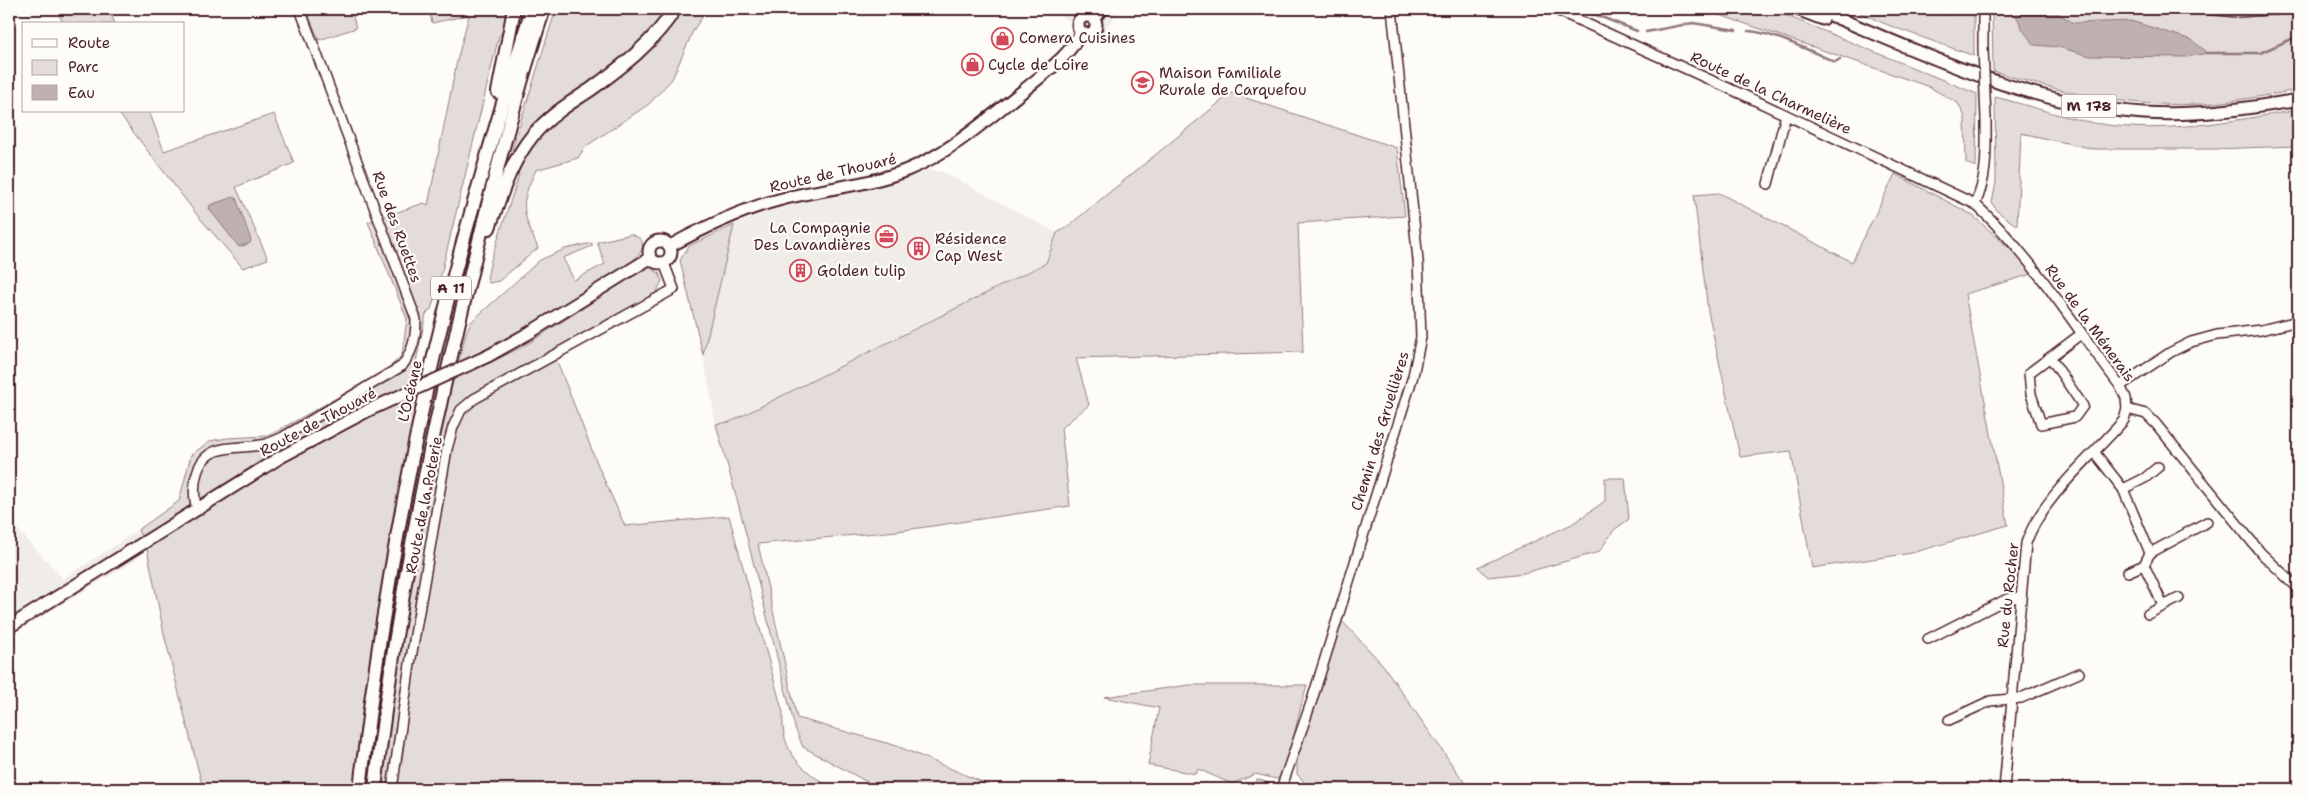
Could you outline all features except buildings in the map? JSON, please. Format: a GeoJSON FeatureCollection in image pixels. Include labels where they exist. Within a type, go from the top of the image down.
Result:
{"type":"FeatureCollection","features":[{"type":"Feature","properties":{"kind":"highway"},"geometry":{"type":"LineString","coordinates":[[496,122],[495,103],[514,9]]}},
{"type":"Feature","properties":{"kind":"highway","name":"L’Océane"},"geometry":{"type":"LineString","coordinates":[[360,789],[381,630],[414,447],[444,317],[496,122],[532,9]]}},
{"type":"Feature","properties":{"kind":"highway","name":"L’Océane"},"geometry":{"type":"LineString","coordinates":[[375,789],[392,661],[412,539],[450,358],[475,253],[515,103],[544,9]]}},
{"type":"Feature","properties":{"kind":"highway"},"geometry":{"type":"LineString","coordinates":[[475,253],[484,242],[511,168],[534,134],[551,117],[643,49],[666,23],[675,9]]}},
{"type":"Feature","properties":{"kind":"highway"},"geometry":{"type":"LineString","coordinates":[[643,49],[652,47],[681,9]]}},
{"type":"Feature","properties":{"kind":"main road","name":"Route de Thouaré"},"geometry":{"type":"LineString","coordinates":[[670,246],[693,234],[759,206],[780,199],[906,171],[933,158],[971,132],[1043,74],[1073,45],[1081,32],[1078,26],[1081,18],[1087,16],[1093,18],[1103,9]]}},
{"type":"Feature","properties":{"kind":"main road","name":"M 178"},"geometry":{"type":"LineString","coordinates":[[1797,9],[1874,39],[1889,41]]}},
{"type":"Feature","properties":{"kind":"main road","name":"M 178"},"geometry":{"type":"LineString","coordinates":[[1816,9],[1889,41],[2011,87],[2053,99],[2099,108],[2144,113],[2222,112],[2298,100]]}},
{"type":"Feature","properties":{"kind":"main road"},"geometry":{"type":"LineString","coordinates":[[661,241],[670,246],[671,256],[664,263],[656,263],[650,258],[649,251],[655,242],[661,241]]}},
{"type":"Feature","properties":{"kind":"main road","name":"Route de Thouaré"},"geometry":{"type":"LineString","coordinates":[[9,627],[279,458],[369,410],[488,356],[529,333],[650,258]]}},
{"type":"Feature","properties":{"kind":"street","name":"Rue des Ruettes"},"geometry":{"type":"LineString","coordinates":[[197,508],[196,474],[202,461],[210,453],[220,449],[263,445],[283,437],[402,366],[412,352],[416,334],[416,319],[300,9]]}},
{"type":"Feature","properties":{"kind":"street","name":"Chemin des Gruellières"},"geometry":{"type":"LineString","coordinates":[[1281,789],[1312,700],[1413,376],[1421,337],[1418,260],[1392,9]]}},
{"type":"Feature","properties":{"kind":"street","name":"Route de la Charmelière"},"geometry":{"type":"LineString","coordinates":[[1554,9],[1975,204]]}},
{"type":"Feature","properties":{"kind":"street"},"geometry":{"type":"LineString","coordinates":[[1975,204],[1982,188],[1986,167],[1983,9]]}},
{"type":"Feature","properties":{"kind":"street"},"geometry":{"type":"LineString","coordinates":[[2207,9],[2238,12],[2283,9]]}},
{"type":"Feature","properties":{"kind":"street"},"geometry":{"type":"LineString","coordinates":[[1768,184],[1786,115]]}},
{"type":"Feature","properties":{"kind":"street","name":"Rue de la Ménerais"},"geometry":{"type":"LineString","coordinates":[[1975,204],[1998,225],[2029,263],[2120,386],[2126,398],[2127,409]]}},
{"type":"Feature","properties":{"kind":"street","name":"Route de la Poterie"},"geometry":{"type":"LineString","coordinates":[[392,789],[433,525],[447,449],[453,427],[461,410],[474,399],[674,289],[664,263]]}},
{"type":"Feature","properties":{"kind":"street"},"geometry":{"type":"LineString","coordinates":[[2120,386],[2171,352],[2191,342],[2218,335],[2261,330],[2298,321]]}},
{"type":"Feature","properties":{"kind":"street"},"geometry":{"type":"LineString","coordinates":[[2050,357],[2083,406],[2075,417],[2041,424],[2031,394],[2029,372],[2080,334]]}},
{"type":"Feature","properties":{"kind":"street"},"geometry":{"type":"LineString","coordinates":[[2127,409],[2146,414],[2156,424],[2261,552],[2298,588]]}},
{"type":"Feature","properties":{"kind":"street","name":"Rue du Rocher"},"geometry":{"type":"LineString","coordinates":[[2004,789],[2023,553],[2030,530],[2048,501],[2124,420],[2127,409]]}},
{"type":"Feature","properties":{"kind":"street"},"geometry":{"type":"LineString","coordinates":[[2095,453],[2123,489],[2150,552]]}},
{"type":"Feature","properties":{"kind":"street"},"geometry":{"type":"LineString","coordinates":[[2123,489],[2145,478],[2158,467]]}},
{"type":"Feature","properties":{"kind":"street"},"geometry":{"type":"LineString","coordinates":[[2128,572],[2144,565],[2150,552],[2207,522]]}},
{"type":"Feature","properties":{"kind":"street"},"geometry":{"type":"LineString","coordinates":[[2144,565],[2163,605]]}},
{"type":"Feature","properties":{"kind":"street"},"geometry":{"type":"LineString","coordinates":[[1928,639],[2007,599],[2020,597]]}},
{"type":"Feature","properties":{"kind":"street"},"geometry":{"type":"LineString","coordinates":[[2148,614],[2179,598]]}},
{"type":"Feature","properties":{"kind":"street"},"geometry":{"type":"LineString","coordinates":[[1949,720],[1990,701],[2021,698],[2079,672]]}},
{"type":"Feature","properties":{"kind":"shaded area"},"geometry":{"type":"Polygon","coordinates":[[[1045,9],[1121,9],[1100,34],[1045,9]]]}},
{"type":"Feature","properties":{"kind":"shaded area"},"geometry":{"type":"Polygon","coordinates":[[[923,169],[943,172],[1057,233],[1046,262],[730,422],[716,424],[703,355],[734,225],[774,209],[879,186],[915,174],[923,169]]]}},
{"type":"Feature","properties":{"kind":"shaded area"},"geometry":{"type":"Polygon","coordinates":[[[9,520],[63,579],[138,530],[147,548],[136,560],[9,636],[9,520]]]}},
{"type":"Feature","properties":{"kind":"green space"},"geometry":{"type":"Polygon","coordinates":[[[56,9],[109,9],[114,22],[63,22],[56,9]]]}},
{"type":"Feature","properties":{"kind":"green space"},"geometry":{"type":"Polygon","coordinates":[[[306,9],[351,9],[356,28],[319,40],[306,9]]]}},
{"type":"Feature","properties":{"kind":"green space"},"geometry":{"type":"Polygon","coordinates":[[[429,9],[522,9],[519,16],[499,36],[437,291],[431,309],[426,314],[408,400],[454,380],[466,333],[471,322],[540,260],[565,249],[592,243],[592,246],[563,258],[574,280],[605,264],[597,242],[631,234],[641,239],[641,252],[624,268],[621,268],[532,325],[478,353],[473,371],[524,346],[641,271],[651,268],[659,273],[662,281],[656,293],[553,351],[599,468],[625,526],[729,516],[783,713],[785,739],[789,749],[803,767],[832,789],[203,789],[164,634],[147,549],[138,530],[179,501],[191,455],[210,441],[227,438],[268,436],[387,370],[402,355],[407,319],[368,222],[424,203],[428,205],[457,61],[469,15],[432,23],[429,9]]]}},
{"type":"Feature","properties":{"kind":"green space"},"geometry":{"type":"Polygon","coordinates":[[[556,9],[708,9],[694,29],[672,79],[649,104],[585,147],[578,158],[536,170],[527,192],[525,209],[529,226],[538,248],[499,281],[489,283],[487,278],[491,260],[519,175],[512,149],[556,9]]]}},
{"type":"Feature","properties":{"kind":"green space"},"geometry":{"type":"Polygon","coordinates":[[[1702,9],[1770,9],[1977,94],[1976,167],[1966,163],[1965,117],[1958,103],[1927,86],[1702,9]]]}},
{"type":"Feature","properties":{"kind":"green space"},"geometry":{"type":"Polygon","coordinates":[[[1851,9],[1920,9],[1947,15],[1949,9],[1974,9],[1974,56],[1888,25],[1851,9]]]}},
{"type":"Feature","properties":{"kind":"green space"},"geometry":{"type":"Polygon","coordinates":[[[1992,9],[2192,9],[2261,16],[2298,9],[2298,90],[2223,102],[2165,104],[2106,99],[2021,80],[1993,71],[1992,9]]]}},
{"type":"Feature","properties":{"kind":"green space"},"geometry":{"type":"Polygon","coordinates":[[[1231,93],[1397,148],[1405,216],[1298,223],[1303,352],[1076,358],[1089,405],[1061,428],[1070,506],[898,531],[758,544],[797,718],[897,746],[987,784],[991,789],[880,789],[803,747],[795,728],[741,514],[716,424],[730,422],[1046,263],[1057,233],[1067,227],[1231,93]]]}},
{"type":"Feature","properties":{"kind":"green space"},"geometry":{"type":"Polygon","coordinates":[[[1995,97],[2094,123],[2146,128],[2197,125],[2298,110],[2298,146],[2213,149],[2094,149],[2021,133],[2017,226],[1997,211],[1992,203],[1996,182],[1995,97]]]}},
{"type":"Feature","properties":{"kind":"green space"},"geometry":{"type":"Polygon","coordinates":[[[118,112],[149,112],[164,151],[274,114],[294,163],[236,187],[268,259],[243,268],[198,216],[118,112]]]}},
{"type":"Feature","properties":{"kind":"green space"},"geometry":{"type":"Polygon","coordinates":[[[1895,174],[1971,214],[2017,255],[2032,274],[1965,294],[2008,525],[1912,553],[1812,568],[1791,451],[1740,457],[1708,311],[1694,195],[1719,193],[1852,262],[1895,174]]]}},
{"type":"Feature","properties":{"kind":"green space"},"geometry":{"type":"Polygon","coordinates":[[[734,225],[703,355],[680,260],[689,246],[734,225]]]}},
{"type":"Feature","properties":{"kind":"green space"},"geometry":{"type":"Polygon","coordinates":[[[1605,478],[1625,478],[1629,519],[1614,530],[1599,552],[1524,573],[1488,577],[1478,567],[1572,524],[1605,501],[1605,478]]]}},
{"type":"Feature","properties":{"kind":"green space"},"geometry":{"type":"Polygon","coordinates":[[[1341,620],[1383,665],[1469,789],[1310,789],[1297,774],[1297,753],[1341,620]]]}},
{"type":"Feature","properties":{"kind":"green space"},"geometry":{"type":"Polygon","coordinates":[[[1189,685],[1307,685],[1289,755],[1280,777],[1276,779],[1256,774],[1232,784],[1198,769],[1196,774],[1148,765],[1159,708],[1104,697],[1189,685]]]}},
{"type":"Feature","properties":{"kind":"green space"},"geometry":{"type":"Polygon","coordinates":[[[1257,779],[1274,785],[1277,789],[1253,789],[1257,779]]]}},
{"type":"Feature","properties":{"kind":"water"},"geometry":{"type":"Polygon","coordinates":[[[2013,9],[2050,9],[2074,23],[2131,21],[2192,40],[2208,53],[2186,57],[2090,56],[2058,47],[2034,45],[2023,30],[2013,9]]]}},
{"type":"Feature","properties":{"kind":"water"},"geometry":{"type":"Polygon","coordinates":[[[233,197],[236,198],[251,240],[250,243],[239,247],[209,209],[210,205],[233,197]]]}},
{"type":"Feature","properties":{"kind":"waterway"},"geometry":{"type":"LineString","coordinates":[[1581,9],[1637,31]]}},
{"type":"Feature","properties":{"kind":"waterway"},"geometry":{"type":"LineString","coordinates":[[1646,32],[1693,23],[1736,30]]}},
{"type":"Feature","properties":{"kind":"waterway"},"geometry":{"type":"LineString","coordinates":[[1748,31],[1769,35],[1835,62],[1840,59]]}},
{"type":"Feature","properties":{"kind":"waterway"},"geometry":{"type":"LineString","coordinates":[[2206,53],[2260,53],[2298,36]]}},
{"type":"Feature","properties":{"kind":"place","name":"Comera Cuisines"},"geometry":{"type":"Point","coordinates":[1003,38]}},
{"type":"Feature","properties":{"kind":"place","name":"Cycle de Loire"},"geometry":{"type":"Point","coordinates":[972,65]}},
{"type":"Feature","properties":{"kind":"place","name":"Maison Familiale Rurale de Carquefou"},"geometry":{"type":"Point","coordinates":[1143,82]}},
{"type":"Feature","properties":{"kind":"place","name":"La Compagnie Des Lavandières"},"geometry":{"type":"Point","coordinates":[887,237]}},
{"type":"Feature","properties":{"kind":"place","name":"Résidence Cap West"},"geometry":{"type":"Point","coordinates":[919,248]}},
{"type":"Feature","properties":{"kind":"place","name":"Golden tulip"},"geometry":{"type":"Point","coordinates":[801,271]}}]}
